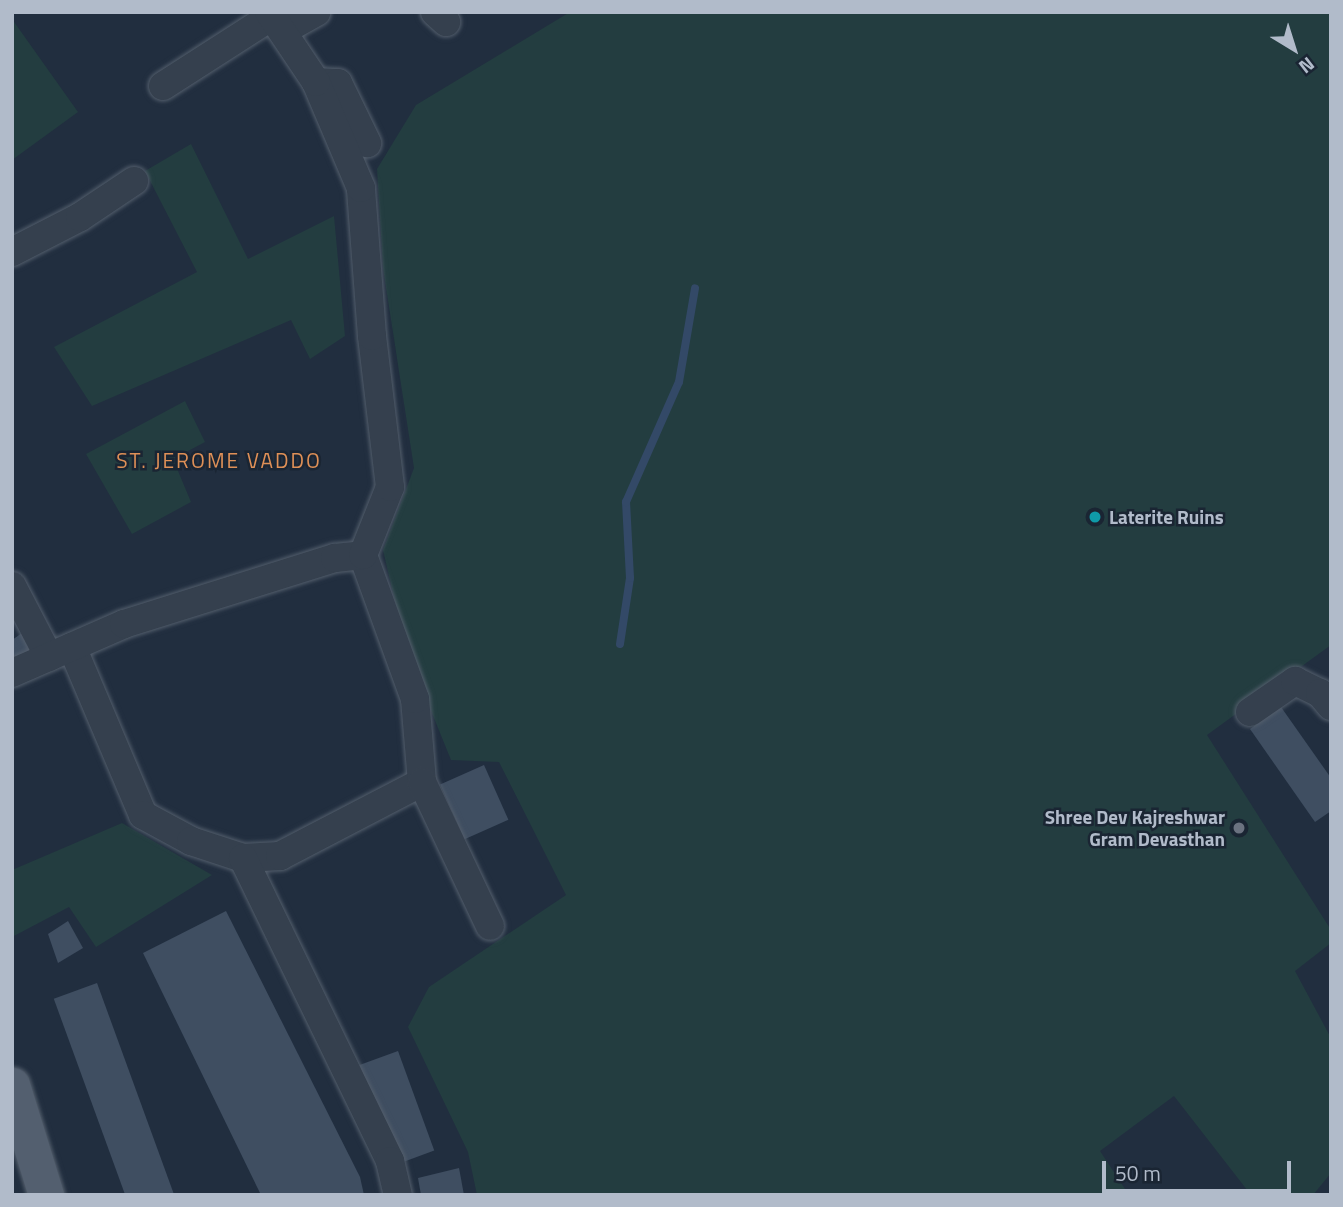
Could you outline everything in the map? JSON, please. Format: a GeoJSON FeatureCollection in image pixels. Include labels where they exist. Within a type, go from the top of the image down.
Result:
{"type":"FeatureCollection","features":[{"type":"Feature","properties":{"kind":"main road"},"geometry":{"type":"LineString","coordinates":[[12,1085],[46,1195]]}},
{"type":"Feature","properties":{"kind":"street"},"geometry":{"type":"LineString","coordinates":[[163,86],[275,19],[316,12]]}},
{"type":"Feature","properties":{"kind":"street"},"geometry":{"type":"LineString","coordinates":[[275,19],[316,82],[361,188],[372,336],[390,487],[363,555],[415,699],[422,782],[490,926]]}},
{"type":"Feature","properties":{"kind":"street"},"geometry":{"type":"LineString","coordinates":[[316,82],[338,83],[367,144]]}},
{"type":"Feature","properties":{"kind":"street"},"geometry":{"type":"LineString","coordinates":[[12,253],[80,218],[134,181]]}},
{"type":"Feature","properties":{"kind":"street"},"geometry":{"type":"LineString","coordinates":[[12,673],[188,604],[335,558],[363,555]]}},
{"type":"Feature","properties":{"kind":"street"},"geometry":{"type":"LineString","coordinates":[[12,586],[60,652],[143,815],[191,841],[243,858],[280,856],[311,843],[422,782]]}},
{"type":"Feature","properties":{"kind":"street"},"geometry":{"type":"LineString","coordinates":[[1250,712],[1295,681],[1320,693],[1331,706]]}},
{"type":"Feature","properties":{"kind":"street"},"geometry":{"type":"LineString","coordinates":[[243,858],[390,1161],[398,1195]]}},
{"type":"Feature","properties":{"kind":"green space"},"geometry":{"type":"Polygon","coordinates":[[[570,12],[1331,12],[1331,645],[1207,735],[1331,930],[1331,943],[1295,971],[1331,1038],[1331,1173],[1313,1195],[1251,1195],[1174,1096],[1100,1151],[1129,1195],[477,1195],[468,1152],[408,1027],[429,987],[566,895],[499,762],[451,760],[406,649],[383,550],[414,468],[383,268],[377,169],[416,105],[570,12]]]}},
{"type":"Feature","properties":{"kind":"green space"},"geometry":{"type":"Polygon","coordinates":[[[12,19],[78,112],[12,160],[12,19]]]}},
{"type":"Feature","properties":{"kind":"green space"},"geometry":{"type":"Polygon","coordinates":[[[191,144],[248,259],[334,216],[345,336],[310,359],[291,320],[92,406],[54,347],[197,272],[145,171],[191,144]]]}},
{"type":"Feature","properties":{"kind":"green space"},"geometry":{"type":"Polygon","coordinates":[[[185,401],[205,442],[173,459],[191,502],[132,534],[86,454],[185,401]]]}},
{"type":"Feature","properties":{"kind":"green space"},"geometry":{"type":"Polygon","coordinates":[[[122,823],[212,875],[96,947],[69,907],[12,937],[12,870],[122,823]]]}},
{"type":"Feature","properties":{"kind":"building"},"geometry":{"type":"Polygon","coordinates":[[[22,633],[34,654],[12,665],[12,640],[22,633]]]}},
{"type":"Feature","properties":{"kind":"building"},"geometry":{"type":"Polygon","coordinates":[[[1281,707],[1331,778],[1331,811],[1315,822],[1250,729],[1281,707]]]}},
{"type":"Feature","properties":{"kind":"building"},"geometry":{"type":"Polygon","coordinates":[[[484,765],[508,820],[465,839],[440,785],[484,765]]]}},
{"type":"Feature","properties":{"kind":"building"},"geometry":{"type":"Polygon","coordinates":[[[226,911],[360,1177],[364,1195],[261,1195],[143,953],[226,911]]]}},
{"type":"Feature","properties":{"kind":"building"},"geometry":{"type":"Polygon","coordinates":[[[68,921],[83,948],[58,963],[48,934],[68,921]]]}},
{"type":"Feature","properties":{"kind":"building"},"geometry":{"type":"Polygon","coordinates":[[[97,983],[174,1195],[125,1195],[54,999],[97,983]]]}},
{"type":"Feature","properties":{"kind":"building"},"geometry":{"type":"Polygon","coordinates":[[[398,1051],[434,1151],[396,1165],[359,1065],[398,1051]]]}},
{"type":"Feature","properties":{"kind":"building"},"geometry":{"type":"Polygon","coordinates":[[[459,1168],[464,1195],[421,1195],[418,1178],[459,1168]]]}},
{"type":"Feature","properties":{"kind":"waterway"},"geometry":{"type":"LineString","coordinates":[[620,644],[630,578],[626,502],[679,382],[695,288]]}},
{"type":"Feature","properties":{"kind":"place","name":"Laterite Ruins"},"geometry":{"type":"Point","coordinates":[1095,517]}},
{"type":"Feature","properties":{"kind":"place","name":"Shree Dev Kajreshwar Gram Devasthan"},"geometry":{"type":"Point","coordinates":[1239,828]}},
{"type":"Feature","properties":{"kind":"district","name":"ST. JEROME VADDO"},"geometry":{"type":"Point","coordinates":[219,460]}}]}
